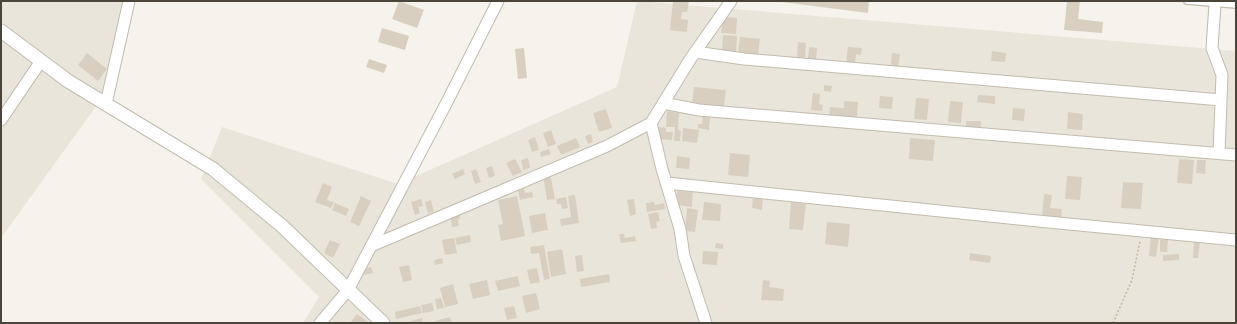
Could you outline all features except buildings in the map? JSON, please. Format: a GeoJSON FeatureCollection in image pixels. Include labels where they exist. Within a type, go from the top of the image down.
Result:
{"type":"FeatureCollection","features":[{"type":"Feature","properties":{"kind":"street"},"geometry":{"type":"LineString","coordinates":[[106,104],[129,1]]}},
{"type":"Feature","properties":{"kind":"street"},"geometry":{"type":"LineString","coordinates":[[320,323],[348,290],[448,100],[498,1]]}},
{"type":"Feature","properties":{"kind":"street"},"geometry":{"type":"LineString","coordinates":[[371,246],[607,146],[651,122],[695,52],[731,1]]}},
{"type":"Feature","properties":{"kind":"street"},"geometry":{"type":"LineString","coordinates":[[1215,4],[1212,48],[1222,75],[1219,153]]}},
{"type":"Feature","properties":{"kind":"street"},"geometry":{"type":"LineString","coordinates":[[1,31],[68,81],[213,169],[282,226],[383,323]]}},
{"type":"Feature","properties":{"kind":"street"},"geometry":{"type":"LineString","coordinates":[[695,52],[744,59],[1221,100]]}},
{"type":"Feature","properties":{"kind":"street"},"geometry":{"type":"LineString","coordinates":[[1,120],[41,61]]}},
{"type":"Feature","properties":{"kind":"street"},"geometry":{"type":"LineString","coordinates":[[663,103],[699,110],[1236,155]]}},
{"type":"Feature","properties":{"kind":"street"},"geometry":{"type":"LineString","coordinates":[[651,122],[666,183],[680,229],[684,256],[706,323]]}},
{"type":"Feature","properties":{"kind":"street"},"geometry":{"type":"LineString","coordinates":[[666,183],[1236,240]]}},
{"type":"Feature","properties":{"kind":"lane"},"geometry":{"type":"LineString","coordinates":[[1187,1],[1236,6]]}},
{"type":"Feature","properties":{"kind":"path"},"geometry":{"type":"LineString","coordinates":[[1113,323],[1132,280],[1141,231]]}},
{"type":"Feature","properties":{"kind":"shaded area"},"geometry":{"type":"Polygon","coordinates":[[[1,1],[130,1],[102,98],[1,238],[1,1]]]}},
{"type":"Feature","properties":{"kind":"shaded area"},"geometry":{"type":"Polygon","coordinates":[[[637,1],[1236,51],[1236,323],[303,323],[319,297],[201,179],[222,127],[398,184],[617,87],[637,1]]]}}]}
